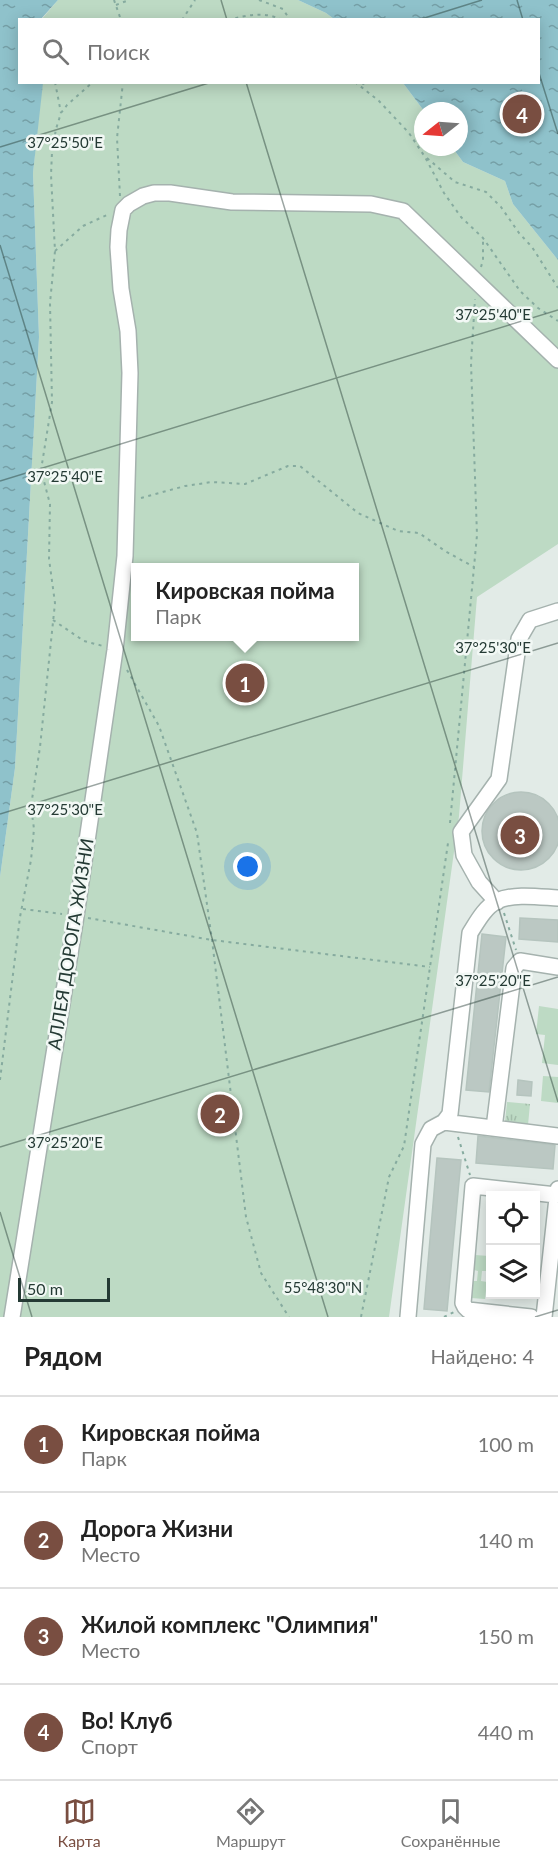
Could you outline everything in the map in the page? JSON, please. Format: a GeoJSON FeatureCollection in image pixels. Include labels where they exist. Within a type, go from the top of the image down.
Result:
{"type":"FeatureCollection","features":[{"type":"Feature","properties":{"kind":"street"},"geometry":{"type":"LineString","coordinates":[[123,210],[143,196],[170,193],[232,202],[371,204],[403,211],[558,360]]}},
{"type":"Feature","properties":{"kind":"street","name":"АЛЛЕЯ ДОРОГА ЖИЗНИ"},"geometry":{"type":"LineString","coordinates":[[12,1317],[76,916],[125,556],[130,374],[128,331],[121,289],[118,247],[123,210]]}},
{"type":"Feature","properties":{"kind":"street"},"geometry":{"type":"LineString","coordinates":[[500,904],[479,882],[464,855],[461,832],[499,779],[519,639],[530,620],[558,611]]}},
{"type":"Feature","properties":{"kind":"street"},"geometry":{"type":"LineString","coordinates":[[449,1122],[470,933],[480,916],[513,897],[558,898]]}},
{"type":"Feature","properties":{"kind":"street"},"geometry":{"type":"LineString","coordinates":[[495,1128],[514,968],[520,961],[558,967]]}},
{"type":"Feature","properties":{"kind":"street"},"geometry":{"type":"LineString","coordinates":[[408,1317],[423,1144],[431,1129],[449,1122],[558,1136]]}},
{"type":"Feature","properties":{"kind":"street"},"geometry":{"type":"LineString","coordinates":[[531,1317],[468,1310],[463,1303],[473,1186],[557,1192],[544,1317]]}},
{"type":"Feature","properties":{"kind":"path"},"geometry":{"type":"LineString","coordinates":[[114,0],[120,18]]}},
{"type":"Feature","properties":{"kind":"path"},"geometry":{"type":"LineString","coordinates":[[116,5],[129,0]]}},
{"type":"Feature","properties":{"kind":"path"},"geometry":{"type":"LineString","coordinates":[[183,18],[195,0]]}},
{"type":"Feature","properties":{"kind":"path"},"geometry":{"type":"LineString","coordinates":[[260,0],[283,9],[289,18]]}},
{"type":"Feature","properties":{"kind":"path"},"geometry":{"type":"LineString","coordinates":[[235,18],[245,15],[271,14],[278,18]]}},
{"type":"Feature","properties":{"kind":"path"},"geometry":{"type":"LineString","coordinates":[[55,84],[61,113]]}},
{"type":"Feature","properties":{"kind":"path"},"geometry":{"type":"LineString","coordinates":[[0,1080],[33,839],[31,806],[40,747],[55,603],[49,559],[50,504],[41,470],[52,402],[50,303],[55,251],[52,152],[61,113],[91,84]]}},
{"type":"Feature","properties":{"kind":"path"},"geometry":{"type":"LineString","coordinates":[[55,251],[83,226],[123,210],[118,188],[117,138],[123,84]]}},
{"type":"Feature","properties":{"kind":"path"},"geometry":{"type":"LineString","coordinates":[[358,84],[379,101],[410,134],[444,193],[461,217],[483,238],[520,291],[537,308],[558,321]]}},
{"type":"Feature","properties":{"kind":"path"},"geometry":{"type":"LineString","coordinates":[[363,84],[364,89]]}},
{"type":"Feature","properties":{"kind":"path"},"geometry":{"type":"LineString","coordinates":[[425,157],[455,182],[486,192],[532,248],[558,288]]}},
{"type":"Feature","properties":{"kind":"path"},"geometry":{"type":"LineString","coordinates":[[449,828],[477,535],[471,363],[477,281],[483,260],[483,238]]}},
{"type":"Feature","properties":{"kind":"path"},"geometry":{"type":"LineString","coordinates":[[126,502],[184,486],[212,482],[245,484],[288,466],[300,466],[357,513],[398,531],[419,533],[474,567]]}},
{"type":"Feature","properties":{"kind":"path"},"geometry":{"type":"LineString","coordinates":[[53,620],[84,641],[114,650]]}},
{"type":"Feature","properties":{"kind":"path"},"geometry":{"type":"LineString","coordinates":[[126,669],[159,726],[197,833],[246,1217],[261,1273],[289,1317]]}},
{"type":"Feature","properties":{"kind":"path"},"geometry":{"type":"LineString","coordinates":[[361,1317],[389,1177],[404,1146],[448,840]]}},
{"type":"Feature","properties":{"kind":"path"},"geometry":{"type":"LineString","coordinates":[[500,904],[520,961]]}},
{"type":"Feature","properties":{"kind":"path"},"geometry":{"type":"LineString","coordinates":[[22,909],[212,940],[430,967]]}},
{"type":"Feature","properties":{"kind":"path"},"geometry":{"type":"LineString","coordinates":[[449,1122],[473,1186]]}},
{"type":"Feature","properties":{"kind":"green space"},"geometry":{"type":"Polygon","coordinates":[[[58,0],[298,0],[333,18],[43,18],[58,0]]]}},
{"type":"Feature","properties":{"kind":"green space"},"geometry":{"type":"Polygon","coordinates":[[[42,84],[404,84],[417,102],[414,102],[414,156],[459,156],[463,162],[505,181],[513,204],[558,260],[558,544],[477,597],[459,816],[389,1317],[0,1317],[0,877],[15,768],[39,337],[33,173],[42,84]]]}},
{"type":"Feature","properties":{"kind":"green space"},"geometry":{"type":"Polygon","coordinates":[[[539,1006],[558,1009],[558,1065],[542,1063],[545,1035],[536,1034],[539,1006]]]}},
{"type":"Feature","properties":{"kind":"green space"},"geometry":{"type":"Polygon","coordinates":[[[543,1076],[558,1077],[558,1103],[541,1101],[543,1076]]]}},
{"type":"Feature","properties":{"kind":"green space"},"geometry":{"type":"Polygon","coordinates":[[[507,1102],[530,1104],[528,1125],[505,1122],[507,1102]]]}},
{"type":"Feature","properties":{"kind":"green space"},"geometry":{"type":"Polygon","coordinates":[[[475,1255],[486,1256],[486,1271],[482,1271],[481,1281],[486,1282],[485,1299],[471,1298],[472,1281],[477,1281],[478,1271],[474,1270],[475,1255]]]}},
{"type":"Feature","properties":{"kind":"water"},"geometry":{"type":"Polygon","coordinates":[[[0,0],[58,0],[42,18],[18,18],[18,84],[43,84],[33,173],[39,337],[15,768],[0,877],[0,0]]]}},
{"type":"Feature","properties":{"kind":"water"},"geometry":{"type":"Polygon","coordinates":[[[298,0],[558,0],[558,260],[513,204],[505,181],[463,162],[459,156],[468,156],[468,102],[417,102],[404,84],[540,84],[540,18],[333,18],[298,0]]]}},
{"type":"Feature","properties":{"kind":"building"},"geometry":{"type":"Polygon","coordinates":[[[521,792],[536,795],[553,809],[557,816],[559,839],[557,846],[543,863],[536,867],[521,870],[506,867],[489,853],[485,846],[482,831],[485,816],[499,799],[506,795],[521,792]]]}},
{"type":"Feature","properties":{"kind":"building"},"geometry":{"type":"Polygon","coordinates":[[[520,918],[558,920],[558,942],[519,939],[520,918]]]}},
{"type":"Feature","properties":{"kind":"building"},"geometry":{"type":"Polygon","coordinates":[[[482,934],[506,937],[489,1092],[466,1090],[482,934]]]}},
{"type":"Feature","properties":{"kind":"building"},"geometry":{"type":"Polygon","coordinates":[[[518,1080],[532,1082],[531,1096],[517,1095],[518,1080]]]}},
{"type":"Feature","properties":{"kind":"building"},"geometry":{"type":"Polygon","coordinates":[[[478,1136],[555,1145],[553,1169],[476,1163],[478,1136]]]}},
{"type":"Feature","properties":{"kind":"building"},"geometry":{"type":"Polygon","coordinates":[[[437,1158],[461,1160],[447,1311],[424,1309],[437,1158]]]}},
{"type":"Feature","properties":{"kind":"place","name":"Во! Клуб"},"geometry":{"type":"Point","coordinates":[522,114]}},
{"type":"Feature","properties":{"kind":"place","name":"Кировская пойма"},"geometry":{"type":"Point","coordinates":[245,683]}},
{"type":"Feature","properties":{"kind":"place","name":"Жилой комплекс \"Олимпия\""},"geometry":{"type":"Point","coordinates":[520,835]}},
{"type":"Feature","properties":{"kind":"place","name":"Дорога Жизни"},"geometry":{"type":"Point","coordinates":[220,1114]}}]}
